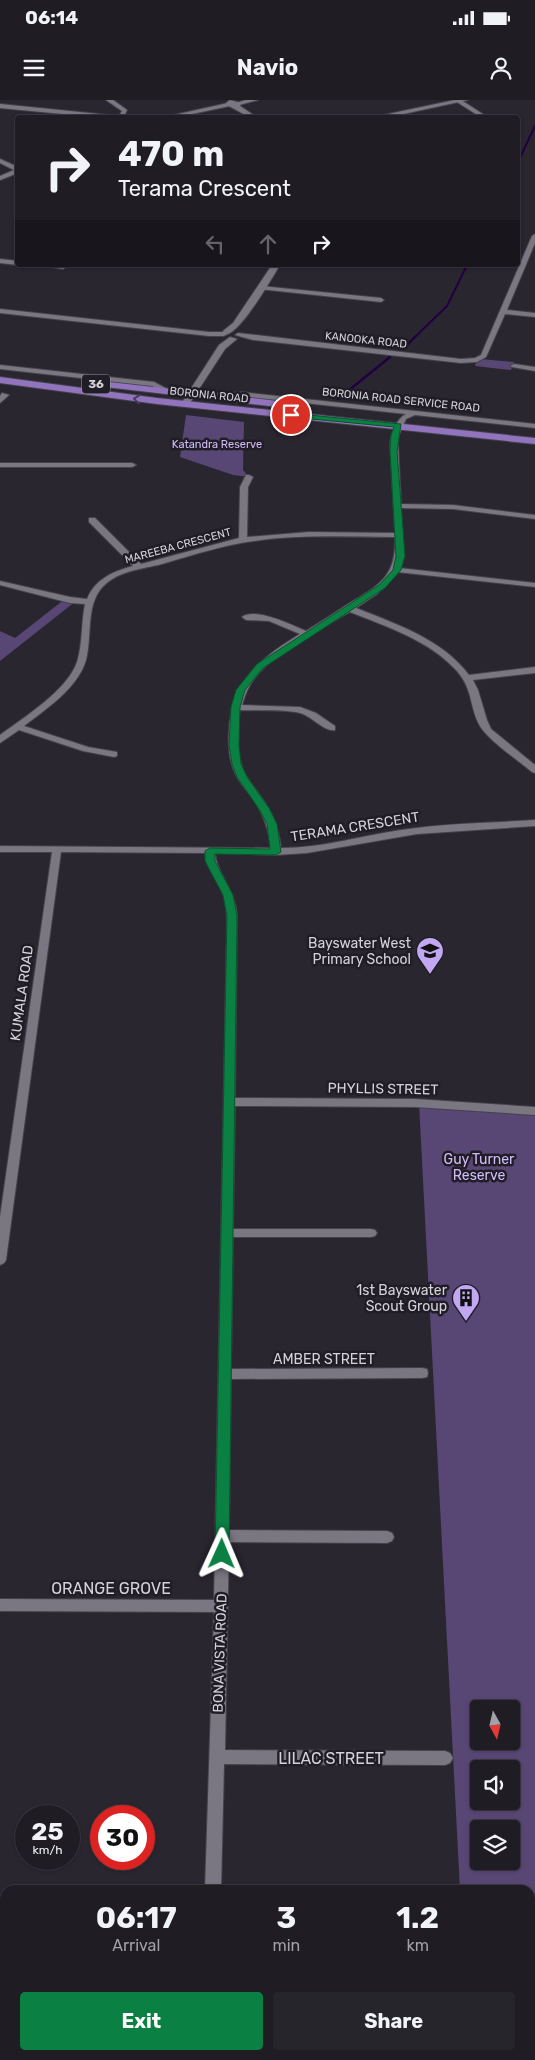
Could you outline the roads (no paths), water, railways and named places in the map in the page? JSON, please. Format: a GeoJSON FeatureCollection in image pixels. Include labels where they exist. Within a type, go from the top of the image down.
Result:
{"type":"FeatureCollection","features":[{"type":"Feature","properties":{"kind":"main road","name":"BORONIA ROAD"},"geometry":{"type":"LineString","coordinates":[[0,373],[191,394],[535,441]]}},
{"type":"Feature","properties":{"kind":"main road","name":"BORONIA ROAD"},"geometry":{"type":"LineString","coordinates":[[0,380],[185,404],[535,433]]}},
{"type":"Feature","properties":{"kind":"street"},"geometry":{"type":"LineString","coordinates":[[109,100],[125,111],[122,115]]}},
{"type":"Feature","properties":{"kind":"street"},"geometry":{"type":"LineString","coordinates":[[176,115],[255,100]]}},
{"type":"Feature","properties":{"kind":"street"},"geometry":{"type":"LineString","coordinates":[[388,115],[462,101],[483,115]]}},
{"type":"Feature","properties":{"kind":"street"},"geometry":{"type":"LineString","coordinates":[[232,103],[250,115]]}},
{"type":"Feature","properties":{"kind":"street"},"geometry":{"type":"LineString","coordinates":[[0,106],[99,115]]}},
{"type":"Feature","properties":{"kind":"street"},"geometry":{"type":"LineString","coordinates":[[0,161],[15,169]]}},
{"type":"Feature","properties":{"kind":"street"},"geometry":{"type":"LineString","coordinates":[[0,178],[15,172]]}},
{"type":"Feature","properties":{"kind":"street"},"geometry":{"type":"LineString","coordinates":[[520,264],[532,248],[535,236]]}},
{"type":"Feature","properties":{"kind":"street"},"geometry":{"type":"LineString","coordinates":[[0,261],[15,262]]}},
{"type":"Feature","properties":{"kind":"street"},"geometry":{"type":"LineString","coordinates":[[185,404],[275,267]]}},
{"type":"Feature","properties":{"kind":"street"},"geometry":{"type":"LineString","coordinates":[[518,267],[503,312],[535,315]]}},
{"type":"Feature","properties":{"kind":"street"},"geometry":{"type":"LineString","coordinates":[[261,288],[380,300]]}},
{"type":"Feature","properties":{"kind":"street","name":"KANOOKA ROAD"},"geometry":{"type":"LineString","coordinates":[[0,311],[461,361],[477,360],[484,356],[503,312]]}},
{"type":"Feature","properties":{"kind":"street"},"geometry":{"type":"LineString","coordinates":[[0,366],[154,384],[168,392]]}},
{"type":"Feature","properties":{"kind":"street"},"geometry":{"type":"LineString","coordinates":[[514,366],[535,369]]}},
{"type":"Feature","properties":{"kind":"street","name":"BORONIA ROAD SERVICE ROAD"},"geometry":{"type":"LineString","coordinates":[[205,396],[240,394],[535,426]]}},
{"type":"Feature","properties":{"kind":"street"},"geometry":{"type":"LineString","coordinates":[[0,402],[5,395]]}},
{"type":"Feature","properties":{"kind":"street"},"geometry":{"type":"LineString","coordinates":[[276,852],[272,824],[264,808],[242,777],[236,764],[234,745],[236,707],[241,690],[255,671],[270,658],[382,586],[397,570],[400,556],[394,442],[401,422],[414,413]]}},
{"type":"Feature","properties":{"kind":"street"},"geometry":{"type":"LineString","coordinates":[[0,465],[132,466]]}},
{"type":"Feature","properties":{"kind":"street"},"geometry":{"type":"LineString","coordinates":[[243,540],[244,487],[249,477]]}},
{"type":"Feature","properties":{"kind":"street"},"geometry":{"type":"LineString","coordinates":[[397,506],[453,507],[535,517]]}},
{"type":"Feature","properties":{"kind":"street"},"geometry":{"type":"LineString","coordinates":[[92,520],[139,567]]}},
{"type":"Feature","properties":{"kind":"street","name":"MAREEBA CRESCENT"},"geometry":{"type":"LineString","coordinates":[[0,740],[64,686],[78,670],[83,656],[90,602],[96,590],[104,582],[118,574],[243,540],[299,535],[399,535]]}},
{"type":"Feature","properties":{"kind":"street"},"geometry":{"type":"LineString","coordinates":[[397,570],[535,585]]}},
{"type":"Feature","properties":{"kind":"street"},"geometry":{"type":"LineString","coordinates":[[0,583],[70,600],[90,602]]}},
{"type":"Feature","properties":{"kind":"street"},"geometry":{"type":"LineString","coordinates":[[348,608],[428,644],[447,657],[474,690],[485,728],[498,741],[535,770]]}},
{"type":"Feature","properties":{"kind":"street"},"geometry":{"type":"LineString","coordinates":[[246,617],[264,617],[307,634]]}},
{"type":"Feature","properties":{"kind":"street"},"geometry":{"type":"LineString","coordinates":[[466,678],[535,670]]}},
{"type":"Feature","properties":{"kind":"street"},"geometry":{"type":"LineString","coordinates":[[236,707],[300,710],[313,715],[332,728]]}},
{"type":"Feature","properties":{"kind":"street"},"geometry":{"type":"LineString","coordinates":[[16,726],[86,749],[114,754]]}},
{"type":"Feature","properties":{"kind":"street","name":"TERAMA CRESCENT"},"geometry":{"type":"LineString","coordinates":[[0,849],[276,852],[318,849],[380,836],[426,830],[535,823]]}},
{"type":"Feature","properties":{"kind":"street","name":"KUMALA ROAD"},"geometry":{"type":"LineString","coordinates":[[0,1260],[6,1172],[57,849]]}},
{"type":"Feature","properties":{"kind":"street","name":"BONA VISTA ROAD"},"geometry":{"type":"LineString","coordinates":[[210,851],[210,861],[225,888],[232,909],[221,1606],[214,1885]]}},
{"type":"Feature","properties":{"kind":"street","name":"PHYLLIS STREET"},"geometry":{"type":"LineString","coordinates":[[230,1102],[415,1103],[535,1111]]}},
{"type":"Feature","properties":{"kind":"street"},"geometry":{"type":"LineString","coordinates":[[227,1233],[371,1233]]}},
{"type":"Feature","properties":{"kind":"street","name":"AMBER STREET"},"geometry":{"type":"LineString","coordinates":[[225,1374],[422,1373]]}},
{"type":"Feature","properties":{"kind":"street"},"geometry":{"type":"LineString","coordinates":[[222,1536],[387,1537]]}},
{"type":"Feature","properties":{"kind":"street","name":"ORANGE GROVE"},"geometry":{"type":"LineString","coordinates":[[0,1605],[221,1606]]}},
{"type":"Feature","properties":{"kind":"street","name":"LILAC STREET"},"geometry":{"type":"LineString","coordinates":[[217,1757],[445,1758]]}},
{"type":"Feature","properties":{"kind":"waterway"},"geometry":{"type":"LineString","coordinates":[[520,158],[535,126]]}},
{"type":"Feature","properties":{"kind":"waterway"},"geometry":{"type":"LineString","coordinates":[[415,337],[447,306],[466,267]]}},
{"type":"Feature","properties":{"kind":"waterway"},"geometry":{"type":"LineString","coordinates":[[403,349],[415,337]]}},
{"type":"Feature","properties":{"kind":"waterway"},"geometry":{"type":"LineString","coordinates":[[338,399],[390,357]]}},
{"type":"Feature","properties":{"kind":"place","name":"Bayswater West Primary School"},"geometry":{"type":"Point","coordinates":[430,975]}},
{"type":"Feature","properties":{"kind":"place","name":"1st Bayswater Scout Group"},"geometry":{"type":"Point","coordinates":[466,1322]}},
{"type":"Feature","properties":{"kind":"park label","name":"Katandra Reserve"},"geometry":{"type":"Point","coordinates":[217,444]}},
{"type":"Feature","properties":{"kind":"park label","name":"Guy Turner Reserve"},"geometry":{"type":"Point","coordinates":[479,1168]}}]}
